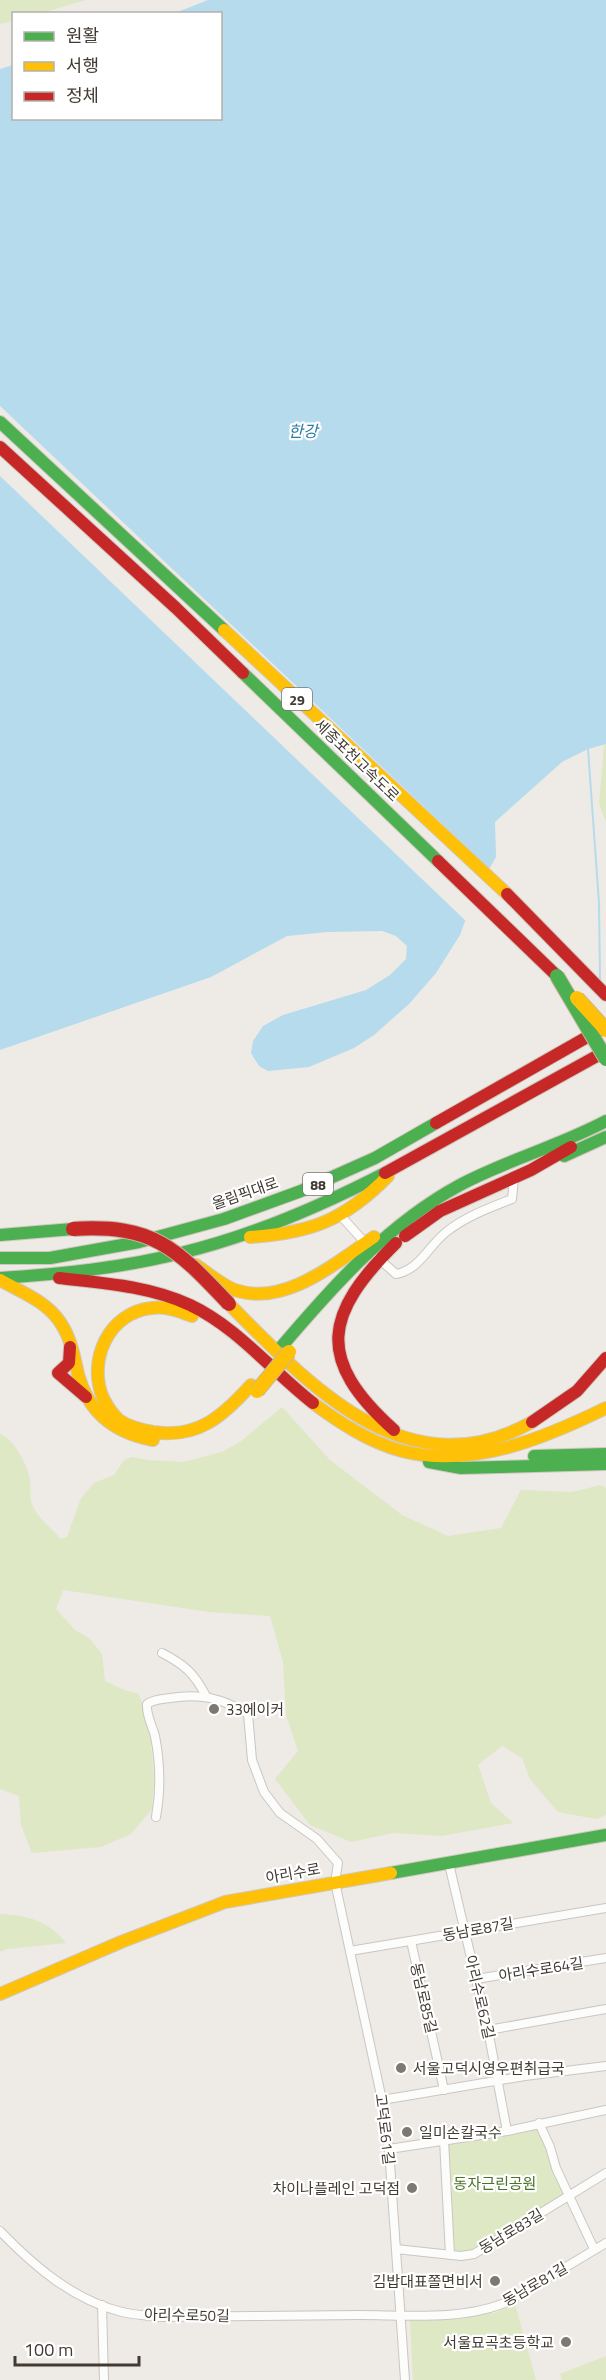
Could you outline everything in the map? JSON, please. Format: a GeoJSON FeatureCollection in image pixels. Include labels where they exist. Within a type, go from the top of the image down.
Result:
{"type":"FeatureCollection","features":[{"type":"Feature","properties":{"kind":"main road","name":"세종포천고속도로"},"geometry":{"type":"LineString","coordinates":[[0,422],[502,888],[606,994]]}},
{"type":"Feature","properties":{"kind":"main road","name":"세종포천고속도로"},"geometry":{"type":"LineString","coordinates":[[0,447],[176,608],[557,976],[606,1029]]}},
{"type":"Feature","properties":{"kind":"main road"},"geometry":{"type":"LineString","coordinates":[[557,976],[606,1059]]}},
{"type":"Feature","properties":{"kind":"main road","name":"올림픽대로"},"geometry":{"type":"LineString","coordinates":[[0,1258],[50,1258],[139,1242],[224,1219],[301,1191],[375,1158],[606,1029]]}},
{"type":"Feature","properties":{"kind":"main road","name":"88"},"geometry":{"type":"LineString","coordinates":[[0,1279],[38,1276],[166,1256],[235,1238],[314,1208],[400,1165],[606,1051]]}},
{"type":"Feature","properties":{"kind":"main road"},"geometry":{"type":"LineString","coordinates":[[522,1158],[606,1111]]}},
{"type":"Feature","properties":{"kind":"main road"},"geometry":{"type":"LineString","coordinates":[[0,1235],[99,1226],[120,1228],[142,1233],[161,1242],[237,1291],[252,1294],[268,1293],[299,1285],[460,1185],[558,1144],[606,1120]]}},
{"type":"Feature","properties":{"kind":"main road"},"geometry":{"type":"LineString","coordinates":[[531,1170],[606,1128]]}},
{"type":"Feature","properties":{"kind":"main road"},"geometry":{"type":"LineString","coordinates":[[286,1349],[337,1292],[371,1260],[440,1211],[606,1137]]}},
{"type":"Feature","properties":{"kind":"main road"},"geometry":{"type":"LineString","coordinates":[[235,1238],[285,1235],[327,1222],[358,1205],[400,1165]]}},
{"type":"Feature","properties":{"kind":"main road"},"geometry":{"type":"LineString","coordinates":[[0,1279],[45,1305],[61,1322],[68,1335],[84,1392],[111,1425],[131,1437],[173,1441],[195,1438],[233,1420],[254,1388],[348,1271],[425,1206]]}},
{"type":"Feature","properties":{"kind":"main road"},"geometry":{"type":"LineString","coordinates":[[396,1243],[356,1287],[344,1309],[338,1334],[340,1361],[353,1387],[369,1409],[403,1444],[470,1443],[498,1438],[531,1424],[555,1410],[603,1367],[606,1349]]}},
{"type":"Feature","properties":{"kind":"main road"},"geometry":{"type":"LineString","coordinates":[[188,1260],[314,1388],[429,1462],[461,1468],[606,1464]]}},
{"type":"Feature","properties":{"kind":"main road"},"geometry":{"type":"LineString","coordinates":[[38,1276],[124,1285],[164,1295],[193,1306],[215,1320],[319,1409],[366,1436],[447,1456],[506,1458],[606,1454]]}},
{"type":"Feature","properties":{"kind":"main road"},"geometry":{"type":"LineString","coordinates":[[226,1329],[182,1311],[159,1307],[142,1309],[128,1315],[116,1323],[103,1341],[97,1361],[97,1381],[102,1398],[111,1412],[123,1422],[156,1433],[172,1434],[205,1427],[218,1420],[254,1388]]}},
{"type":"Feature","properties":{"kind":"main road"},"geometry":{"type":"LineString","coordinates":[[68,1335],[71,1354],[69,1363],[58,1374],[89,1399]]}},
{"type":"Feature","properties":{"kind":"main road"},"geometry":{"type":"LineString","coordinates":[[447,1456],[481,1452],[520,1442],[558,1430],[606,1408]]}},
{"type":"Feature","properties":{"kind":"main road","name":"아리수로"},"geometry":{"type":"LineString","coordinates":[[0,1994],[121,1942],[225,1902],[606,1835]]}},
{"type":"Feature","properties":{"kind":"street"},"geometry":{"type":"LineString","coordinates":[[340,1215],[386,1267],[396,1274],[405,1273],[414,1267],[444,1234],[481,1211],[512,1199],[514,1178]]}},
{"type":"Feature","properties":{"kind":"street"},"geometry":{"type":"LineString","coordinates":[[156,1817],[159,1801],[159,1760],[147,1704],[152,1700],[181,1696],[206,1696],[197,1677],[162,1653]]}},
{"type":"Feature","properties":{"kind":"street","name":"고덕로61길"},"geometry":{"type":"LineString","coordinates":[[206,1696],[235,1706],[248,1714],[252,1760],[264,1792],[280,1813],[317,1839],[338,1863],[335,1882],[382,2100],[389,2149],[405,2380]]}},
{"type":"Feature","properties":{"kind":"street","name":"아리수로62길"},"geometry":{"type":"LineString","coordinates":[[449,1864],[499,2080],[507,2131]]}},
{"type":"Feature","properties":{"kind":"street","name":"동남로87길"},"geometry":{"type":"LineString","coordinates":[[350,1951],[606,1908]]}},
{"type":"Feature","properties":{"kind":"street","name":"동남로85길"},"geometry":{"type":"LineString","coordinates":[[411,1941],[444,2090]]}},
{"type":"Feature","properties":{"kind":"street","name":"아리수로64길"},"geometry":{"type":"LineString","coordinates":[[476,1979],[606,1958]]}},
{"type":"Feature","properties":{"kind":"street"},"geometry":{"type":"LineString","coordinates":[[488,2030],[606,2009]]}},
{"type":"Feature","properties":{"kind":"street"},"geometry":{"type":"LineString","coordinates":[[382,2100],[499,2080],[606,2066]]}},
{"type":"Feature","properties":{"kind":"street"},"geometry":{"type":"LineString","coordinates":[[389,2149],[507,2131],[606,2110]]}},
{"type":"Feature","properties":{"kind":"street"},"geometry":{"type":"LineString","coordinates":[[539,2123],[550,2147],[556,2168],[594,2249]]}},
{"type":"Feature","properties":{"kind":"street"},"geometry":{"type":"LineString","coordinates":[[444,2140],[450,2255]]}},
{"type":"Feature","properties":{"kind":"street","name":"동남로83길"},"geometry":{"type":"LineString","coordinates":[[396,2249],[461,2256],[474,2254],[606,2173]]}},
{"type":"Feature","properties":{"kind":"street","name":"아리수로50길"},"geometry":{"type":"LineString","coordinates":[[0,2231],[26,2257],[73,2292],[123,2312],[158,2317],[401,2315]]}},
{"type":"Feature","properties":{"kind":"street","name":"동남로81길"},"geometry":{"type":"LineString","coordinates":[[401,2315],[464,2313],[493,2308],[606,2242]]}},
{"type":"Feature","properties":{"kind":"street"},"geometry":{"type":"LineString","coordinates":[[102,2305],[104,2380]]}},
{"type":"Feature","properties":{"kind":"green space"},"geometry":{"type":"Polygon","coordinates":[[[0,0],[86,0],[45,12],[12,12],[12,21],[0,24],[0,0]]]}},
{"type":"Feature","properties":{"kind":"green space"},"geometry":{"type":"Polygon","coordinates":[[[606,744],[606,822],[599,804],[606,744]]]}},
{"type":"Feature","properties":{"kind":"green space"},"geometry":{"type":"Polygon","coordinates":[[[282,1407],[330,1460],[402,1515],[448,1536],[501,1528],[521,1490],[572,1492],[601,1485],[606,1488],[606,1815],[596,1819],[558,1812],[530,1779],[522,1758],[502,1746],[478,1765],[491,1803],[513,1823],[442,1836],[393,1833],[351,1842],[310,1825],[275,1779],[298,1751],[286,1715],[283,1662],[270,1616],[209,1612],[63,1590],[56,1609],[75,1630],[89,1638],[102,1654],[105,1681],[139,1694],[150,1731],[154,1777],[152,1809],[131,1834],[101,1847],[32,1853],[21,1825],[19,1796],[0,1789],[0,1434],[11,1441],[23,1460],[30,1480],[33,1507],[61,1539],[67,1537],[81,1498],[94,1483],[114,1475],[124,1460],[132,1457],[183,1462],[222,1452],[240,1442],[282,1407]]]}},
{"type":"Feature","properties":{"kind":"green space"},"geometry":{"type":"Polygon","coordinates":[[[0,1914],[28,1918],[45,1924],[66,1943],[7,1949],[0,1952],[0,1914]]]}},
{"type":"Feature","properties":{"kind":"green space","name":"동자근린공원"},"geometry":{"type":"Polygon","coordinates":[[[539,2123],[569,2196],[474,2254],[450,2255],[444,2140],[539,2123]]]}},
{"type":"Feature","properties":{"kind":"green space"},"geometry":{"type":"Polygon","coordinates":[[[515,2304],[536,2380],[413,2380],[410,2321],[495,2313],[515,2304]]]}},
{"type":"Feature","properties":{"kind":"green space"},"geometry":{"type":"Polygon","coordinates":[[[606,2356],[606,2380],[562,2380],[560,2374],[606,2356]]]}},
{"type":"Feature","properties":{"kind":"water","name":"한강"},"geometry":{"type":"Polygon","coordinates":[[[208,0],[606,0],[606,744],[588,749],[562,762],[495,822],[496,857],[475,893],[460,935],[436,973],[409,1004],[374,1035],[354,1048],[309,1067],[268,1071],[259,1066],[251,1053],[253,1041],[263,1026],[283,1015],[366,990],[390,975],[406,959],[407,946],[396,936],[382,931],[328,932],[287,936],[211,977],[0,1050],[0,69],[12,65],[12,120],[222,120],[222,12],[178,12],[208,0]]]}},
{"type":"Feature","properties":{"kind":"pier"},"geometry":{"type":"Polygon","coordinates":[[[0,406],[491,870],[477,895],[468,923],[0,476],[0,406]]]}},
{"type":"Feature","properties":{"kind":"waterway"},"geometry":{"type":"LineString","coordinates":[[588,749],[599,903],[600,980]]}},
{"type":"Feature","properties":{"kind":"traffic: fast"},"geometry":{"type":"LineString","coordinates":[[0,422],[224,630]]}},
{"type":"Feature","properties":{"kind":"traffic: fast"},"geometry":{"type":"LineString","coordinates":[[243,673],[438,861]]}},
{"type":"Feature","properties":{"kind":"traffic: fast"},"geometry":{"type":"LineString","coordinates":[[557,976],[606,1059]]}},
{"type":"Feature","properties":{"kind":"traffic: fast"},"geometry":{"type":"LineString","coordinates":[[282,1346],[342,1279],[409,1218],[478,1176],[606,1121]]}},
{"type":"Feature","properties":{"kind":"traffic: fast"},"geometry":{"type":"LineString","coordinates":[[0,1258],[50,1258],[139,1242],[224,1219],[301,1191],[375,1158],[436,1123]]}},
{"type":"Feature","properties":{"kind":"traffic: fast"},"geometry":{"type":"LineString","coordinates":[[564,1156],[606,1137]]}},
{"type":"Feature","properties":{"kind":"traffic: fast"},"geometry":{"type":"LineString","coordinates":[[0,1278],[114,1266],[208,1246],[286,1219],[385,1173]]}},
{"type":"Feature","properties":{"kind":"traffic: fast"},"geometry":{"type":"LineString","coordinates":[[0,1235],[73,1229]]}},
{"type":"Feature","properties":{"kind":"traffic: fast"},"geometry":{"type":"LineString","coordinates":[[534,1456],[606,1454]]}},
{"type":"Feature","properties":{"kind":"traffic: fast"},"geometry":{"type":"LineString","coordinates":[[429,1462],[461,1468],[606,1464]]}},
{"type":"Feature","properties":{"kind":"traffic: fast"},"geometry":{"type":"LineString","coordinates":[[391,1873],[606,1835]]}},
{"type":"Feature","properties":{"kind":"traffic: slow"},"geometry":{"type":"LineString","coordinates":[[224,630],[507,894]]}},
{"type":"Feature","properties":{"kind":"traffic: slow"},"geometry":{"type":"LineString","coordinates":[[577,998],[606,1030]]}},
{"type":"Feature","properties":{"kind":"traffic: slow"},"geometry":{"type":"LineString","coordinates":[[250,1237],[291,1232],[326,1222],[357,1204],[388,1176]]}},
{"type":"Feature","properties":{"kind":"traffic: slow"},"geometry":{"type":"LineString","coordinates":[[196,1265],[235,1290],[254,1294],[272,1293],[309,1280],[374,1237]]}},
{"type":"Feature","properties":{"kind":"traffic: slow"},"geometry":{"type":"LineString","coordinates":[[0,1280],[48,1308],[60,1322],[69,1341],[83,1387],[96,1410],[115,1426],[139,1437],[153,1440]]}},
{"type":"Feature","properties":{"kind":"traffic: slow"},"geometry":{"type":"LineString","coordinates":[[229,1304],[293,1367],[328,1396],[364,1420],[403,1437],[444,1445],[487,1440],[532,1422]]}},
{"type":"Feature","properties":{"kind":"traffic: slow"},"geometry":{"type":"LineString","coordinates":[[192,1316],[167,1308],[152,1308],[137,1311],[124,1318],[113,1328],[105,1340],[98,1368],[103,1398],[114,1415],[119,1420],[140,1429],[153,1432],[183,1432],[208,1423],[220,1415],[251,1385]]}},
{"type":"Feature","properties":{"kind":"traffic: slow"},"geometry":{"type":"LineString","coordinates":[[257,1391],[289,1352]]}},
{"type":"Feature","properties":{"kind":"traffic: slow"},"geometry":{"type":"LineString","coordinates":[[313,1403],[355,1431],[378,1443],[428,1456],[454,1456],[507,1448],[558,1430],[606,1408]]}},
{"type":"Feature","properties":{"kind":"traffic: slow"},"geometry":{"type":"LineString","coordinates":[[0,1994],[121,1942],[225,1902],[391,1873]]}},
{"type":"Feature","properties":{"kind":"traffic: jam"},"geometry":{"type":"LineString","coordinates":[[0,447],[176,608],[243,673]]}},
{"type":"Feature","properties":{"kind":"traffic: jam"},"geometry":{"type":"LineString","coordinates":[[438,861],[557,976]]}},
{"type":"Feature","properties":{"kind":"traffic: jam"},"geometry":{"type":"LineString","coordinates":[[507,894],[606,995]]}},
{"type":"Feature","properties":{"kind":"traffic: jam"},"geometry":{"type":"LineString","coordinates":[[436,1123],[603,1028]]}},
{"type":"Feature","properties":{"kind":"traffic: jam"},"geometry":{"type":"LineString","coordinates":[[385,1173],[606,1051]]}},
{"type":"Feature","properties":{"kind":"traffic: jam"},"geometry":{"type":"LineString","coordinates":[[405,1236],[440,1211],[531,1170],[571,1147]]}},
{"type":"Feature","properties":{"kind":"traffic: jam"},"geometry":{"type":"LineString","coordinates":[[73,1229],[101,1228],[124,1231],[162,1244],[194,1268],[229,1304]]}},
{"type":"Feature","properties":{"kind":"traffic: jam"},"geometry":{"type":"LineString","coordinates":[[394,1430],[368,1404],[351,1381],[341,1358],[338,1337],[343,1315],[354,1292],[396,1243]]}},
{"type":"Feature","properties":{"kind":"traffic: jam"},"geometry":{"type":"LineString","coordinates":[[59,1278],[142,1289],[190,1305],[239,1337],[313,1403]]}},
{"type":"Feature","properties":{"kind":"traffic: jam"},"geometry":{"type":"LineString","coordinates":[[70,1347],[69,1363],[58,1373],[86,1397]]}},
{"type":"Feature","properties":{"kind":"traffic: jam"},"geometry":{"type":"LineString","coordinates":[[532,1422],[577,1391],[606,1358]]}},
{"type":"Feature","properties":{"kind":"place","name":"33에이커"},"geometry":{"type":"Point","coordinates":[214,1709]}},
{"type":"Feature","properties":{"kind":"place","name":"서울고덕시영우편취급국"},"geometry":{"type":"Point","coordinates":[401,2068]}},
{"type":"Feature","properties":{"kind":"place","name":"일미손칼국수"},"geometry":{"type":"Point","coordinates":[407,2132]}},
{"type":"Feature","properties":{"kind":"place","name":"차이나플레인 고덕점"},"geometry":{"type":"Point","coordinates":[412,2188]}},
{"type":"Feature","properties":{"kind":"place","name":"김밥대표쫄면비서"},"geometry":{"type":"Point","coordinates":[495,2281]}},
{"type":"Feature","properties":{"kind":"place","name":"서울묘곡초등학교"},"geometry":{"type":"Point","coordinates":[566,2342]}}]}
